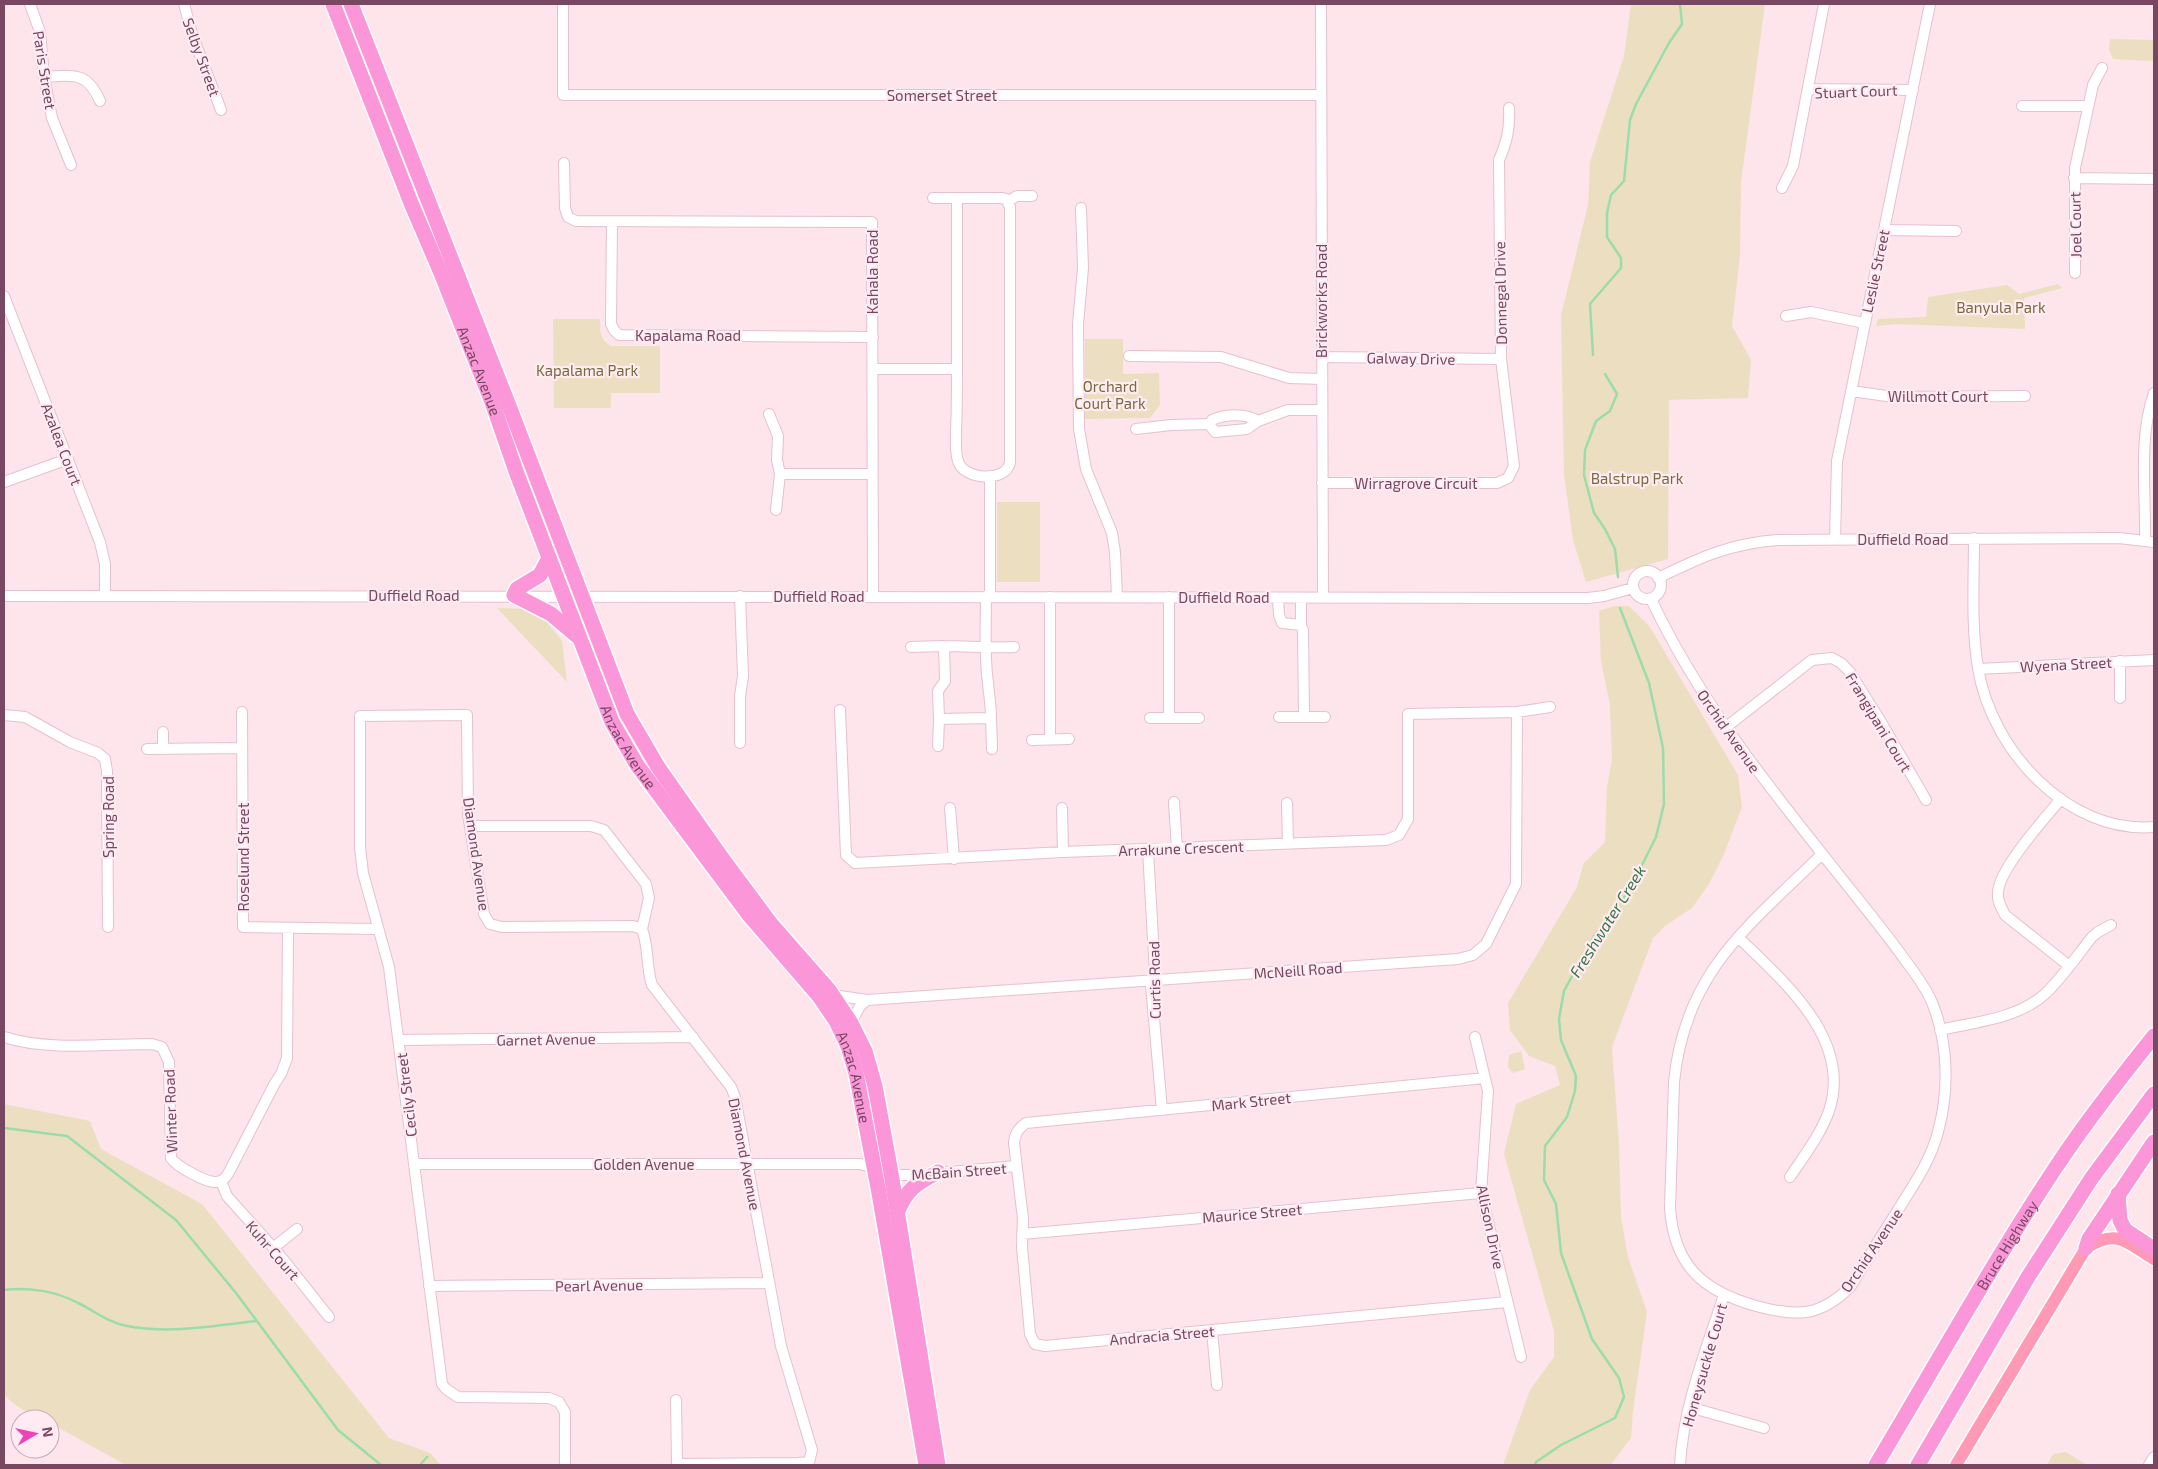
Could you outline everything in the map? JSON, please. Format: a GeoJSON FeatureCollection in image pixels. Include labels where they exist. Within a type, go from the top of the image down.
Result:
{"type":"FeatureCollection","features":[{"type":"Feature","properties":{"kind":"highway","name":"Anzac Avenue"},"geometry":{"type":"LineString","coordinates":[[333,4],[410,203],[441,273],[492,402],[578,637],[612,722],[637,765],[749,915],[819,996],[836,1021],[853,1059],[926,1465]]}},
{"type":"Feature","properties":{"kind":"highway","name":"Anzac Avenue"},"geometry":{"type":"LineString","coordinates":[[351,4],[627,714],[645,747],[748,896],[784,941],[833,995],[851,1023],[865,1051],[870,1067],[898,1211],[938,1465]]}},
{"type":"Feature","properties":{"kind":"highway"},"geometry":{"type":"LineString","coordinates":[[549,558],[540,574],[518,589],[514,595],[557,618],[578,637]]}},
{"type":"Feature","properties":{"kind":"highway","name":"Bruce Highway"},"geometry":{"type":"LineString","coordinates":[[1876,1465],[2016,1229],[2050,1176],[2112,1090],[2154,1036]]}},
{"type":"Feature","properties":{"kind":"highway"},"geometry":{"type":"LineString","coordinates":[[1918,1465],[2028,1278],[2086,1187],[2154,1094]]}},
{"type":"Feature","properties":{"kind":"highway"},"geometry":{"type":"LineString","coordinates":[[2086,1248],[2089,1239],[2154,1142]]}},
{"type":"Feature","properties":{"kind":"highway"},"geometry":{"type":"LineString","coordinates":[[898,1211],[912,1187],[938,1172]]}},
{"type":"Feature","properties":{"kind":"highway"},"geometry":{"type":"LineString","coordinates":[[2118,1194],[2120,1220],[2125,1230],[2154,1249]]}},
{"type":"Feature","properties":{"kind":"main road"},"geometry":{"type":"LineString","coordinates":[[1956,1465],[2086,1248],[2100,1240],[2115,1238],[2128,1243],[2154,1259]]}},
{"type":"Feature","properties":{"kind":"street","name":"Paris Street"},"geometry":{"type":"LineString","coordinates":[[30,4],[40,32],[44,77],[52,118],[70,165]]}},
{"type":"Feature","properties":{"kind":"street","name":"Selby Street"},"geometry":{"type":"LineString","coordinates":[[184,4],[192,37],[221,110]]}},
{"type":"Feature","properties":{"kind":"street","name":"Somerset Street"},"geometry":{"type":"LineString","coordinates":[[563,4],[564,95],[1321,95]]}},
{"type":"Feature","properties":{"kind":"street","name":"Brickworks Road"},"geometry":{"type":"LineString","coordinates":[[1321,4],[1323,597]]}},
{"type":"Feature","properties":{"kind":"street"},"geometry":{"type":"LineString","coordinates":[[1809,89],[1824,4]]}},
{"type":"Feature","properties":{"kind":"street","name":"Leslie Street"},"geometry":{"type":"LineString","coordinates":[[1835,539],[1837,462],[1930,4]]}},
{"type":"Feature","properties":{"kind":"street","name":"Joel Court"},"geometry":{"type":"LineString","coordinates":[[2075,272],[2074,168],[2093,85],[2102,68]]}},
{"type":"Feature","properties":{"kind":"street"},"geometry":{"type":"LineString","coordinates":[[44,77],[70,75],[82,77],[92,85],[100,101]]}},
{"type":"Feature","properties":{"kind":"street","name":"Stuart Court"},"geometry":{"type":"LineString","coordinates":[[1782,188],[1793,166],[1809,89],[1913,90]]}},
{"type":"Feature","properties":{"kind":"street"},"geometry":{"type":"LineString","coordinates":[[2022,106],[2088,106]]}},
{"type":"Feature","properties":{"kind":"street","name":"Donnegal Drive"},"geometry":{"type":"LineString","coordinates":[[1508,478],[1514,466],[1501,358],[1499,160],[1507,142],[1510,126],[1509,108]]}},
{"type":"Feature","properties":{"kind":"street","name":"Kahala Road"},"geometry":{"type":"LineString","coordinates":[[564,163],[565,208],[568,217],[576,221],[872,222],[872,596]]}},
{"type":"Feature","properties":{"kind":"street"},"geometry":{"type":"LineString","coordinates":[[2074,178],[2154,179]]}},
{"type":"Feature","properties":{"kind":"street"},"geometry":{"type":"LineString","coordinates":[[1008,201],[1017,196],[1032,196]]}},
{"type":"Feature","properties":{"kind":"street"},"geometry":{"type":"LineString","coordinates":[[933,198],[957,198],[1001,198],[1008,201],[1011,210],[1010,462],[1007,470],[1003,473],[990,476],[966,472],[957,460],[957,198]]}},
{"type":"Feature","properties":{"kind":"street"},"geometry":{"type":"LineString","coordinates":[[1081,208],[1083,268],[1078,324],[1079,430],[1086,469],[1112,533],[1115,552],[1117,597]]}},
{"type":"Feature","properties":{"kind":"street","name":"Kapalama Road"},"geometry":{"type":"LineString","coordinates":[[612,222],[611,324],[619,335],[872,337]]}},
{"type":"Feature","properties":{"kind":"street"},"geometry":{"type":"LineString","coordinates":[[1884,230],[1956,231]]}},
{"type":"Feature","properties":{"kind":"street","name":"Azalea Court"},"geometry":{"type":"LineString","coordinates":[[4,296],[100,542],[105,564],[105,596]]}},
{"type":"Feature","properties":{"kind":"street"},"geometry":{"type":"LineString","coordinates":[[1786,316],[1811,312],[1864,323]]}},
{"type":"Feature","properties":{"kind":"street"},"geometry":{"type":"LineString","coordinates":[[1130,356],[1221,357],[1289,378],[1322,379]]}},
{"type":"Feature","properties":{"kind":"street","name":"Galway Drive"},"geometry":{"type":"LineString","coordinates":[[1322,357],[1501,358]]}},
{"type":"Feature","properties":{"kind":"street"},"geometry":{"type":"LineString","coordinates":[[873,369],[957,369]]}},
{"type":"Feature","properties":{"kind":"street","name":"Willmott Court"},"geometry":{"type":"LineString","coordinates":[[1851,391],[1894,397],[2025,396]]}},
{"type":"Feature","properties":{"kind":"street"},"geometry":{"type":"LineString","coordinates":[[2150,541],[2145,432],[2154,393]]}},
{"type":"Feature","properties":{"kind":"street"},"geometry":{"type":"LineString","coordinates":[[1209,424],[1212,430],[1219,432],[1247,429],[1258,421],[1282,414],[1288,410],[1322,413]]}},
{"type":"Feature","properties":{"kind":"street"},"geometry":{"type":"LineString","coordinates":[[769,414],[778,436],[777,460],[784,474],[776,510]]}},
{"type":"Feature","properties":{"kind":"street"},"geometry":{"type":"LineString","coordinates":[[1136,429],[1171,425],[1209,424],[1212,420],[1224,417],[1249,416],[1258,421]]}},
{"type":"Feature","properties":{"kind":"street"},"geometry":{"type":"LineString","coordinates":[[4,482],[68,459]]}},
{"type":"Feature","properties":{"kind":"street"},"geometry":{"type":"LineString","coordinates":[[784,474],[872,474]]}},
{"type":"Feature","properties":{"kind":"street"},"geometry":{"type":"LineString","coordinates":[[990,476],[986,646],[988,684],[991,693],[992,749]]}},
{"type":"Feature","properties":{"kind":"street","name":"Wirragrove Circuit"},"geometry":{"type":"LineString","coordinates":[[1322,483],[1497,483],[1508,478]]}},
{"type":"Feature","properties":{"kind":"street"},"geometry":{"type":"LineString","coordinates":[[1974,538],[1974,612],[1978,669],[1990,708],[2008,742],[2025,767],[2061,799],[2074,807],[2110,824],[2125,827],[2154,827]]}},
{"type":"Feature","properties":{"kind":"street","name":"Duffield Road"},"geometry":{"type":"LineString","coordinates":[[1658,578],[1720,550],[1752,542],[1835,539],[1974,538],[2150,541]]}},
{"type":"Feature","properties":{"kind":"street"},"geometry":{"type":"LineString","coordinates":[[1643,572],[1653,573],[1658,578],[1660,590],[1651,599],[1640,598],[1633,588],[1634,578],[1643,572]]}},
{"type":"Feature","properties":{"kind":"street","name":"Duffield Road"},"geometry":{"type":"LineString","coordinates":[[4,596],[1597,597],[1633,588]]}},
{"type":"Feature","properties":{"kind":"street"},"geometry":{"type":"LineString","coordinates":[[740,596],[743,676],[740,696],[740,742]]}},
{"type":"Feature","properties":{"kind":"street"},"geometry":{"type":"LineString","coordinates":[[1050,597],[1050,739]]}},
{"type":"Feature","properties":{"kind":"street"},"geometry":{"type":"LineString","coordinates":[[1169,597],[1169,718]]}},
{"type":"Feature","properties":{"kind":"street"},"geometry":{"type":"LineString","coordinates":[[1278,598],[1279,615],[1282,623],[1301,625]]}},
{"type":"Feature","properties":{"kind":"street"},"geometry":{"type":"LineString","coordinates":[[1301,598],[1304,716]]}},
{"type":"Feature","properties":{"kind":"street","name":"Orchid Avenue"},"geometry":{"type":"LineString","coordinates":[[1651,599],[1688,672],[1726,728],[1756,770],[1822,854],[1916,975],[1933,1004],[1940,1030],[1946,1071],[1943,1107],[1936,1137],[1922,1171],[1851,1286],[1840,1297],[1825,1307],[1796,1314],[1772,1310],[1724,1296],[1698,1277],[1684,1259],[1674,1237],[1670,1208],[1673,1111],[1676,1064],[1688,1014],[1697,994],[1717,961],[1822,854]]}},
{"type":"Feature","properties":{"kind":"street"},"geometry":{"type":"LineString","coordinates":[[938,746],[938,691],[945,681],[944,646]]}},
{"type":"Feature","properties":{"kind":"street"},"geometry":{"type":"LineString","coordinates":[[911,647],[1014,647]]}},
{"type":"Feature","properties":{"kind":"street","name":"Frangipani Court"},"geometry":{"type":"LineString","coordinates":[[1726,728],[1812,660],[1832,658],[1849,671],[1926,800]]}},
{"type":"Feature","properties":{"kind":"street"},"geometry":{"type":"LineString","coordinates":[[2120,660],[2120,698]]}},
{"type":"Feature","properties":{"kind":"street","name":"Wyena Street"},"geometry":{"type":"LineString","coordinates":[[1978,669],[2120,660],[2154,660]]}},
{"type":"Feature","properties":{"kind":"street","name":"Arrakune Crescent"},"geometry":{"type":"LineString","coordinates":[[840,710],[846,855],[855,863],[1063,852],[1386,840],[1399,835],[1408,819],[1408,714],[1517,712],[1550,706]]}},
{"type":"Feature","properties":{"kind":"street","name":"Roselund Street"},"geometry":{"type":"LineString","coordinates":[[242,712],[243,927],[378,929]]}},
{"type":"Feature","properties":{"kind":"street","name":"McNeill Road"},"geometry":{"type":"LineString","coordinates":[[833,995],[867,1000],[1458,959],[1473,955],[1480,950],[1491,935],[1516,884],[1517,712]]}},
{"type":"Feature","properties":{"kind":"street","name":"Spring Road"},"geometry":{"type":"LineString","coordinates":[[4,715],[25,717],[70,742],[98,753],[105,759],[108,771],[108,927]]}},
{"type":"Feature","properties":{"kind":"street","name":"Diamond Avenue"},"geometry":{"type":"LineString","coordinates":[[454,715],[468,715],[470,826],[484,914],[490,924],[502,926],[633,926],[642,929],[647,941],[648,974],[652,985],[731,1087],[735,1097],[781,1346],[812,1450],[809,1462],[677,1464]]}},
{"type":"Feature","properties":{"kind":"street","name":"Cecily Street"},"geometry":{"type":"LineString","coordinates":[[454,715],[360,716],[360,847],[363,873],[389,967],[440,1377],[446,1389],[452,1394],[464,1398],[549,1398],[560,1402],[565,1412],[565,1465]]}},
{"type":"Feature","properties":{"kind":"street"},"geometry":{"type":"LineString","coordinates":[[1279,717],[1325,717]]}},
{"type":"Feature","properties":{"kind":"street"},"geometry":{"type":"LineString","coordinates":[[938,719],[991,718]]}},
{"type":"Feature","properties":{"kind":"street"},"geometry":{"type":"LineString","coordinates":[[1150,718],[1199,718]]}},
{"type":"Feature","properties":{"kind":"street"},"geometry":{"type":"LineString","coordinates":[[163,732],[163,748]]}},
{"type":"Feature","properties":{"kind":"street"},"geometry":{"type":"LineString","coordinates":[[1032,740],[1070,739]]}},
{"type":"Feature","properties":{"kind":"street"},"geometry":{"type":"LineString","coordinates":[[148,749],[242,748]]}},
{"type":"Feature","properties":{"kind":"street"},"geometry":{"type":"LineString","coordinates":[[2061,799],[2003,874],[1998,893],[1999,904],[2005,914],[2068,965]]}},
{"type":"Feature","properties":{"kind":"street"},"geometry":{"type":"LineString","coordinates":[[1174,802],[1177,849]]}},
{"type":"Feature","properties":{"kind":"street"},"geometry":{"type":"LineString","coordinates":[[1287,803],[1288,844]]}},
{"type":"Feature","properties":{"kind":"street"},"geometry":{"type":"LineString","coordinates":[[950,808],[954,859]]}},
{"type":"Feature","properties":{"kind":"street"},"geometry":{"type":"LineString","coordinates":[[1062,808],[1063,852]]}},
{"type":"Feature","properties":{"kind":"street"},"geometry":{"type":"LineString","coordinates":[[470,826],[591,826],[604,830],[646,884],[649,898],[642,929]]}},
{"type":"Feature","properties":{"kind":"street","name":"Curtis Road"},"geometry":{"type":"LineString","coordinates":[[1148,850],[1155,975],[1151,985],[1162,1110]]}},
{"type":"Feature","properties":{"kind":"street"},"geometry":{"type":"LineString","coordinates":[[1940,1030],[2020,1010],[2045,994],[2098,932],[2111,925]]}},
{"type":"Feature","properties":{"kind":"street"},"geometry":{"type":"LineString","coordinates":[[220,1181],[228,1174],[281,1074],[287,1058],[288,928]]}},
{"type":"Feature","properties":{"kind":"street"},"geometry":{"type":"LineString","coordinates":[[1738,938],[1792,991],[1817,1027],[1827,1046],[1832,1062],[1834,1086],[1830,1110],[1823,1125],[1790,1177]]}},
{"type":"Feature","properties":{"kind":"street"},"geometry":{"type":"LineString","coordinates":[[851,1023],[860,1006],[867,1000]]}},
{"type":"Feature","properties":{"kind":"street","name":"Winter Road"},"geometry":{"type":"LineString","coordinates":[[4,1037],[21,1043],[44,1045],[152,1044],[162,1047],[169,1062],[171,1158],[177,1165],[209,1181],[220,1181]]}},
{"type":"Feature","properties":{"kind":"street","name":"Garnet Avenue"},"geometry":{"type":"LineString","coordinates":[[399,1040],[693,1037]]}},
{"type":"Feature","properties":{"kind":"street","name":"Allison Drive"},"geometry":{"type":"LineString","coordinates":[[1475,1037],[1485,1078],[1488,1103],[1481,1193],[1521,1357]]}},
{"type":"Feature","properties":{"kind":"street","name":"Mark Street"},"geometry":{"type":"LineString","coordinates":[[1018,1129],[1026,1123],[1034,1121],[1485,1078]]}},
{"type":"Feature","properties":{"kind":"street","name":"Andracia Street"},"geometry":{"type":"LineString","coordinates":[[1018,1129],[1014,1143],[1022,1219],[1030,1334],[1035,1344],[1045,1346],[1507,1302]]}},
{"type":"Feature","properties":{"kind":"street","name":"Golden Avenue"},"geometry":{"type":"LineString","coordinates":[[414,1164],[860,1164],[873,1167]]}},
{"type":"Feature","properties":{"kind":"street","name":"McBain Street"},"geometry":{"type":"LineString","coordinates":[[873,1167],[891,1173],[917,1175],[1016,1166]]}},
{"type":"Feature","properties":{"kind":"street","name":"Kuhr Court"},"geometry":{"type":"LineString","coordinates":[[220,1181],[227,1196],[273,1248],[329,1317]]}},
{"type":"Feature","properties":{"kind":"street","name":"Maurice Street"},"geometry":{"type":"LineString","coordinates":[[1022,1234],[1481,1193]]}},
{"type":"Feature","properties":{"kind":"street"},"geometry":{"type":"LineString","coordinates":[[273,1248],[297,1229]]}},
{"type":"Feature","properties":{"kind":"street","name":"Pearl Avenue"},"geometry":{"type":"LineString","coordinates":[[429,1286],[769,1283]]}},
{"type":"Feature","properties":{"kind":"street","name":"Honeysuckle Court"},"geometry":{"type":"LineString","coordinates":[[1680,1465],[1689,1408],[1724,1296]]}},
{"type":"Feature","properties":{"kind":"street"},"geometry":{"type":"LineString","coordinates":[[1212,1331],[1217,1385]]}},
{"type":"Feature","properties":{"kind":"street"},"geometry":{"type":"LineString","coordinates":[[676,1400],[677,1464]]}},
{"type":"Feature","properties":{"kind":"street"},"geometry":{"type":"LineString","coordinates":[[1689,1408],[1764,1428]]}},
{"type":"Feature","properties":{"kind":"street"},"geometry":{"type":"LineString","coordinates":[[2149,1465],[2154,1457]]}},
{"type":"Feature","properties":{"kind":"green space","name":"Balstrup Park"},"geometry":{"type":"Polygon","coordinates":[[[1631,4],[1765,4],[1741,182],[1740,255],[1732,326],[1751,360],[1748,398],[1669,400],[1668,559],[1586,582],[1573,540],[1564,474],[1561,315],[1588,205],[1590,162],[1624,56],[1631,4]]]}},
{"type":"Feature","properties":{"kind":"green space"},"geometry":{"type":"Polygon","coordinates":[[[2110,39],[2154,40],[2154,61],[2113,59],[2109,49],[2110,39]]]}},
{"type":"Feature","properties":{"kind":"green space","name":"Banyula Park"},"geometry":{"type":"Polygon","coordinates":[[[2058,284],[2062,288],[2024,298],[2025,329],[1896,324],[1876,326],[1878,319],[1926,317],[1928,297],[2007,285],[2019,294],[2058,284]]]}},
{"type":"Feature","properties":{"kind":"green space","name":"Kapalama Park"},"geometry":{"type":"Polygon","coordinates":[[[553,319],[600,319],[603,338],[612,346],[660,346],[660,393],[611,393],[611,408],[554,408],[553,319]]]}},
{"type":"Feature","properties":{"kind":"green space","name":"Orchard Court Park"},"geometry":{"type":"Polygon","coordinates":[[[1085,339],[1123,339],[1123,374],[1159,373],[1160,405],[1150,418],[1085,419],[1085,339]]]}},
{"type":"Feature","properties":{"kind":"green space"},"geometry":{"type":"Polygon","coordinates":[[[997,502],[1040,502],[1040,582],[997,582],[997,502]]]}},
{"type":"Feature","properties":{"kind":"green space"},"geometry":{"type":"Polygon","coordinates":[[[1614,606],[1629,606],[1650,627],[1738,775],[1742,807],[1724,854],[1709,884],[1692,908],[1665,926],[1653,938],[1612,1047],[1619,1145],[1621,1217],[1628,1257],[1647,1312],[1631,1438],[1612,1465],[1503,1465],[1530,1390],[1554,1357],[1554,1331],[1504,1154],[1516,1104],[1560,1085],[1555,1066],[1529,1056],[1510,1030],[1508,1003],[1576,889],[1584,863],[1605,842],[1607,787],[1612,760],[1610,705],[1601,661],[1599,611],[1614,606]]]}},
{"type":"Feature","properties":{"kind":"green space"},"geometry":{"type":"Polygon","coordinates":[[[497,608],[528,609],[547,622],[562,641],[567,682],[497,608]]]}},
{"type":"Feature","properties":{"kind":"green space"},"geometry":{"type":"Polygon","coordinates":[[[1521,1051],[1525,1069],[1513,1073],[1508,1067],[1509,1055],[1521,1051]]]}},
{"type":"Feature","properties":{"kind":"green space"},"geometry":{"type":"Polygon","coordinates":[[[4,1104],[90,1121],[101,1149],[202,1204],[389,1438],[430,1453],[441,1465],[126,1465],[60,1429],[60,1409],[22,1409],[4,1394],[4,1104]]]}},
{"type":"Feature","properties":{"kind":"green space"},"geometry":{"type":"Polygon","coordinates":[[[2066,1452],[2087,1465],[2047,1465],[2053,1454],[2066,1452]]]}},
{"type":"Feature","properties":{"kind":"waterway","name":"Freshwater Creek"},"geometry":{"type":"LineString","coordinates":[[1593,355],[1590,304],[1621,268],[1621,258],[1607,237],[1607,213],[1611,195],[1624,181],[1630,120],[1636,104],[1669,43],[1682,24],[1680,4]]}},
{"type":"Feature","properties":{"kind":"waterway","name":"Freshwater Creek"},"geometry":{"type":"LineString","coordinates":[[1605,374],[1617,394],[1610,411],[1596,421],[1585,450],[1584,475],[1594,513],[1615,549],[1618,577]]}},
{"type":"Feature","properties":{"kind":"waterway","name":"Freshwater Creek"},"geometry":{"type":"LineString","coordinates":[[1535,1465],[1536,1462],[1561,1445],[1615,1418],[1624,1397],[1619,1378],[1592,1339],[1561,1253],[1556,1204],[1544,1180],[1545,1146],[1567,1117],[1575,1091],[1576,1076],[1561,1040],[1559,1019],[1564,991],[1594,936],[1629,891],[1656,837],[1664,804],[1663,748],[1649,683],[1620,608]]}},
{"type":"Feature","properties":{"kind":"waterway"},"geometry":{"type":"LineString","coordinates":[[4,1128],[67,1136],[176,1220],[236,1293],[338,1430],[381,1465]]}},
{"type":"Feature","properties":{"kind":"waterway"},"geometry":{"type":"LineString","coordinates":[[4,1290],[23,1289],[61,1295],[113,1322],[143,1328],[192,1328],[257,1321]]}},
{"type":"Feature","properties":{"kind":"waterway"},"geometry":{"type":"LineString","coordinates":[[420,1465],[427,1457]]}}]}
